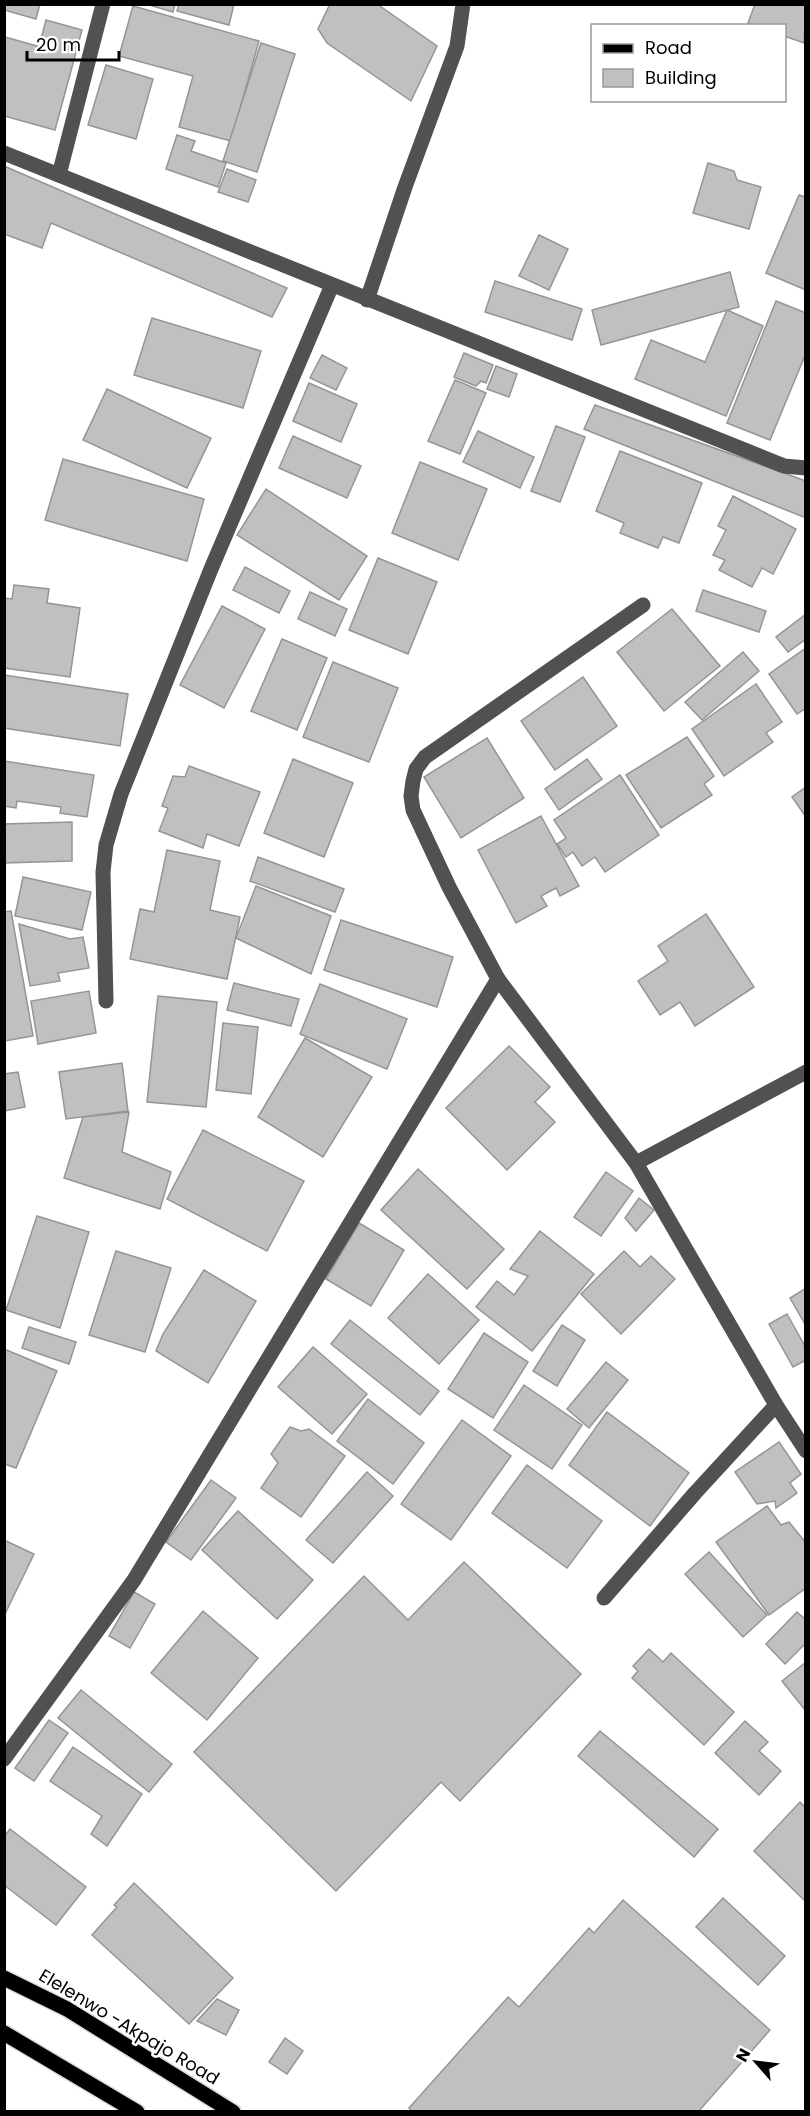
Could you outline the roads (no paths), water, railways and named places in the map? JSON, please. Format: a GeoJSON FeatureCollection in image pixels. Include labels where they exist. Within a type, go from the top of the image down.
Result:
{"type":"FeatureCollection","features":[{"type":"Feature","properties":{"kind":"main road","name":"Elelenwo -Akpajo Road"},"geometry":{"type":"LineString","coordinates":[[4,1978],[67,2009],[233,2112]]}},
{"type":"Feature","properties":{"kind":"main road"},"geometry":{"type":"LineString","coordinates":[[4,2033],[137,2112]]}},
{"type":"Feature","properties":{"kind":"street"},"geometry":{"type":"LineString","coordinates":[[59,175],[103,4]]}},
{"type":"Feature","properties":{"kind":"street"},"geometry":{"type":"LineString","coordinates":[[367,300],[405,187],[457,46],[463,4]]}},
{"type":"Feature","properties":{"kind":"street"},"geometry":{"type":"LineString","coordinates":[[4,153],[766,459],[784,465],[806,468]]}},
{"type":"Feature","properties":{"kind":"street"},"geometry":{"type":"LineString","coordinates":[[106,1001],[103,872],[106,845],[121,794],[211,569],[332,285]]}},
{"type":"Feature","properties":{"kind":"street"},"geometry":{"type":"LineString","coordinates":[[643,606],[425,757],[416,769],[411,796],[413,810],[449,887],[498,979],[636,1163],[806,1451]]}},
{"type":"Feature","properties":{"kind":"street"},"geometry":{"type":"LineString","coordinates":[[4,1759],[134,1580],[498,979]]}},
{"type":"Feature","properties":{"kind":"street"},"geometry":{"type":"LineString","coordinates":[[636,1163],[806,1072]]}},
{"type":"Feature","properties":{"kind":"street"},"geometry":{"type":"LineString","coordinates":[[604,1598],[695,1493],[777,1405]]}}]}
